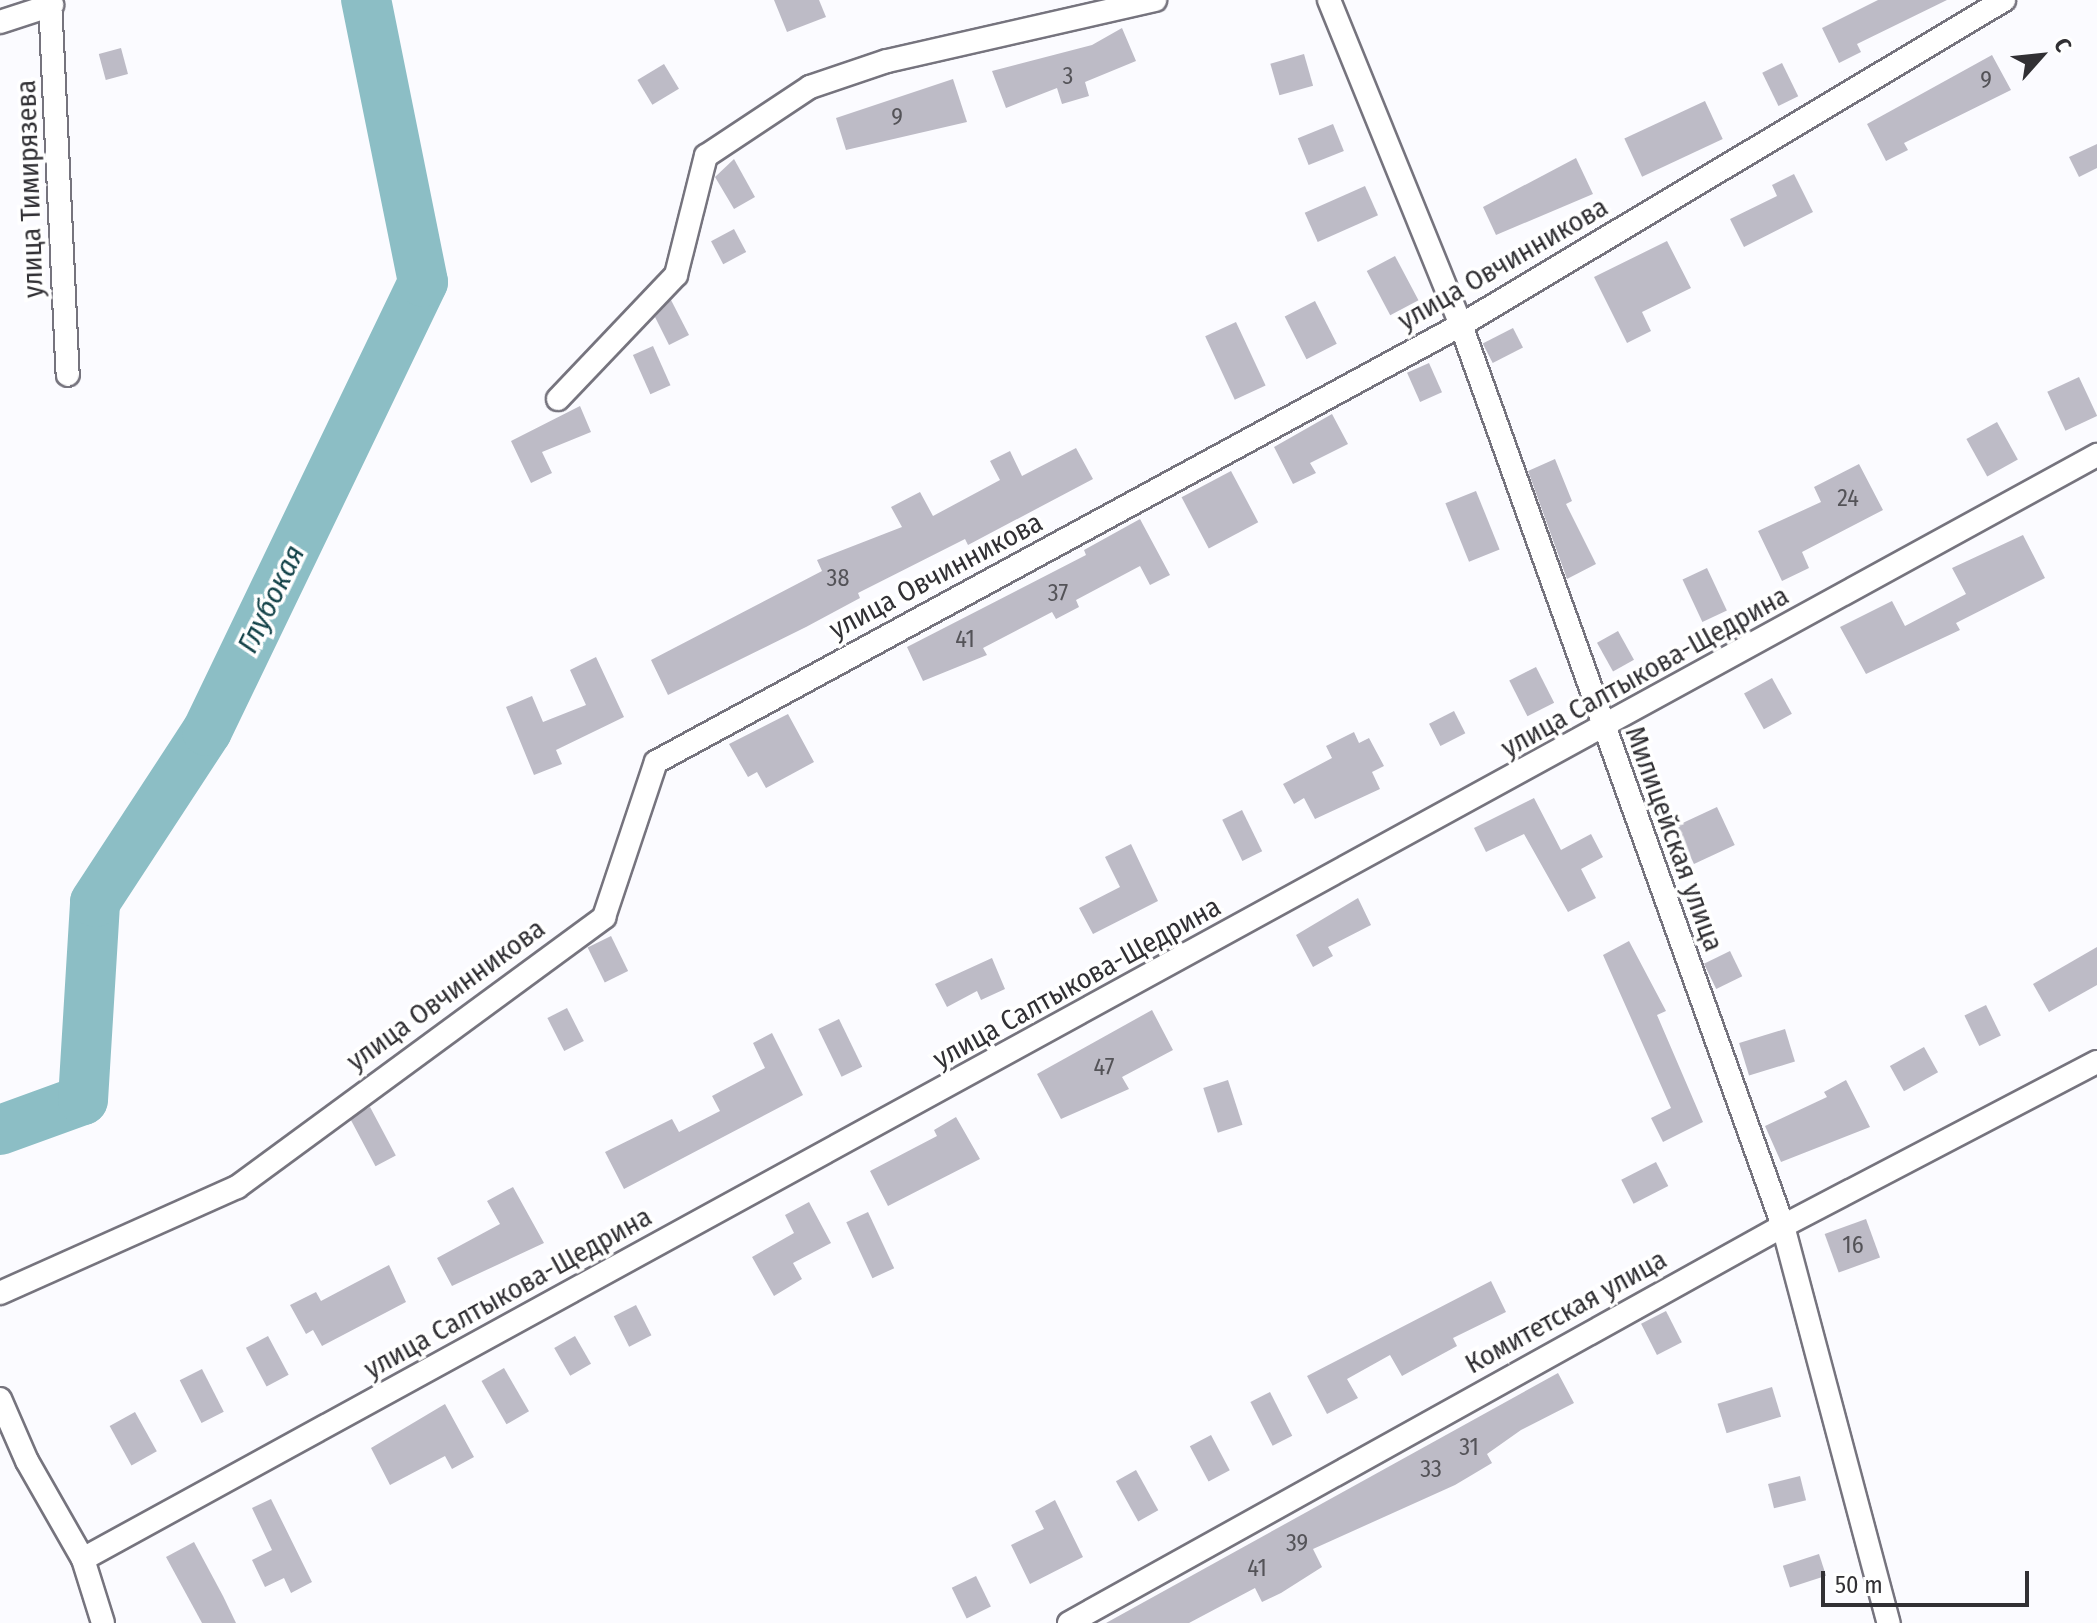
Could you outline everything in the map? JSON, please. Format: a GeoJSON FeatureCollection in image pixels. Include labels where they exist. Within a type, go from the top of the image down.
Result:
{"type":"FeatureCollection","features":[{"type":"Feature","properties":{"kind":"street"},"geometry":{"type":"LineString","coordinates":[[558,399],[676,275],[706,156],[810,87],[887,61],[1155,0]]}},
{"type":"Feature","properties":{"kind":"street","name":"Милицейская улица"},"geometry":{"type":"LineString","coordinates":[[1329,0],[1461,325],[1603,730],[1783,1226],[1889,1623]]}},
{"type":"Feature","properties":{"kind":"street","name":"улица Овчинникова"},"geometry":{"type":"LineString","coordinates":[[0,1293],[237,1187],[604,917],[656,762],[1461,325],[2004,0]]}},
{"type":"Feature","properties":{"kind":"street"},"geometry":{"type":"LineString","coordinates":[[0,22],[51,2]]}},
{"type":"Feature","properties":{"kind":"street","name":"улица Тимирязева"},"geometry":{"type":"LineString","coordinates":[[51,2],[68,375]]}},
{"type":"Feature","properties":{"kind":"street","name":"улица Салтыкова-Щедрина"},"geometry":{"type":"LineString","coordinates":[[83,1559],[1603,730],[2097,455]]}},
{"type":"Feature","properties":{"kind":"street","name":"Комитетская улица"},"geometry":{"type":"LineString","coordinates":[[1069,1623],[1783,1226],[2097,1062]]}},
{"type":"Feature","properties":{"kind":"street"},"geometry":{"type":"LineString","coordinates":[[0,1399],[27,1461],[83,1559],[103,1623]]}},
{"type":"Feature","properties":{"kind":"building"},"geometry":{"type":"Polygon","coordinates":[[[774,0],[819,0],[826,17],[787,32],[774,0]]]}},
{"type":"Feature","properties":{"kind":"building"},"geometry":{"type":"Polygon","coordinates":[[[1878,0],[1947,0],[1857,44],[1861,52],[1839,63],[1822,28],[1878,0]]]}},
{"type":"Feature","properties":{"kind":"building"},"geometry":{"type":"Polygon","coordinates":[[[1122,28],[1136,61],[1085,82],[1089,96],[1062,104],[1057,88],[1006,108],[992,71],[1092,45],[1122,28]]]}},
{"type":"Feature","properties":{"kind":"building"},"geometry":{"type":"Polygon","coordinates":[[[121,48],[128,74],[106,80],[99,54],[121,48]]]}},
{"type":"Feature","properties":{"kind":"building"},"geometry":{"type":"Polygon","coordinates":[[[1304,54],[1313,86],[1279,95],[1270,64],[1304,54]]]}},
{"type":"Feature","properties":{"kind":"building"},"geometry":{"type":"Polygon","coordinates":[[[1992,55],[2011,90],[1904,143],[1908,150],[1886,161],[1867,124],[1992,55]]]}},
{"type":"Feature","properties":{"kind":"building"},"geometry":{"type":"Polygon","coordinates":[[[1782,63],[1798,96],[1778,106],[1762,73],[1782,63]]]}},
{"type":"Feature","properties":{"kind":"building"},"geometry":{"type":"Polygon","coordinates":[[[664,64],[679,89],[652,105],[637,80],[664,64]]]}},
{"type":"Feature","properties":{"kind":"building"},"geometry":{"type":"Polygon","coordinates":[[[953,79],[967,122],[846,150],[836,118],[953,79]]]}},
{"type":"Feature","properties":{"kind":"building"},"geometry":{"type":"Polygon","coordinates":[[[1705,101],[1723,139],[1642,177],[1624,139],[1705,101]]]}},
{"type":"Feature","properties":{"kind":"building"},"geometry":{"type":"Polygon","coordinates":[[[1333,124],[1344,151],[1309,165],[1298,138],[1333,124]]]}},
{"type":"Feature","properties":{"kind":"building"},"geometry":{"type":"Polygon","coordinates":[[[2097,144],[2097,168],[2079,177],[2069,157],[2097,144]]]}},
{"type":"Feature","properties":{"kind":"building"},"geometry":{"type":"Polygon","coordinates":[[[1576,158],[1593,194],[1496,235],[1483,207],[1576,158]]]}},
{"type":"Feature","properties":{"kind":"building"},"geometry":{"type":"Polygon","coordinates":[[[734,159],[755,197],[734,209],[715,177],[734,159]]]}},
{"type":"Feature","properties":{"kind":"building"},"geometry":{"type":"Polygon","coordinates":[[[1794,174],[1813,212],[1744,247],[1730,219],[1777,196],[1772,185],[1794,174]]]}},
{"type":"Feature","properties":{"kind":"building"},"geometry":{"type":"Polygon","coordinates":[[[1365,186],[1378,215],[1318,242],[1305,213],[1365,186]]]}},
{"type":"Feature","properties":{"kind":"building"},"geometry":{"type":"Polygon","coordinates":[[[734,229],[746,252],[723,264],[711,241],[734,229]]]}},
{"type":"Feature","properties":{"kind":"building"},"geometry":{"type":"Polygon","coordinates":[[[1667,241],[1691,288],[1642,312],[1651,331],[1627,343],[1594,277],[1667,241]]]}},
{"type":"Feature","properties":{"kind":"building"},"geometry":{"type":"Polygon","coordinates":[[[1395,256],[1418,300],[1390,315],[1367,271],[1395,256]]]}},
{"type":"Feature","properties":{"kind":"building"},"geometry":{"type":"Polygon","coordinates":[[[671,300],[689,335],[669,345],[655,317],[671,300]]]}},
{"type":"Feature","properties":{"kind":"building"},"geometry":{"type":"Polygon","coordinates":[[[1315,301],[1337,344],[1306,359],[1285,316],[1315,301]]]}},
{"type":"Feature","properties":{"kind":"building"},"geometry":{"type":"Polygon","coordinates":[[[1236,322],[1266,385],[1235,400],[1205,336],[1236,322]]]}},
{"type":"Feature","properties":{"kind":"building"},"geometry":{"type":"Polygon","coordinates":[[[1513,328],[1523,348],[1493,363],[1483,343],[1513,328]]]}},
{"type":"Feature","properties":{"kind":"building"},"geometry":{"type":"Polygon","coordinates":[[[653,346],[670,385],[650,394],[633,355],[653,346]]]}},
{"type":"Feature","properties":{"kind":"building"},"geometry":{"type":"Polygon","coordinates":[[[1429,363],[1442,392],[1420,402],[1407,373],[1429,363]]]}},
{"type":"Feature","properties":{"kind":"building"},"geometry":{"type":"Polygon","coordinates":[[[2079,377],[2097,416],[2065,431],[2047,392],[2079,377]]]}},
{"type":"Feature","properties":{"kind":"building"},"geometry":{"type":"Polygon","coordinates":[[[580,406],[591,432],[542,452],[552,473],[531,483],[511,441],[580,406]]]}},
{"type":"Feature","properties":{"kind":"building"},"geometry":{"type":"Polygon","coordinates":[[[1332,414],[1348,444],[1310,463],[1316,473],[1293,484],[1274,447],[1332,414]]]}},
{"type":"Feature","properties":{"kind":"building"},"geometry":{"type":"Polygon","coordinates":[[[1997,422],[2018,460],[1987,477],[1966,439],[1997,422]]]}},
{"type":"Feature","properties":{"kind":"building"},"geometry":{"type":"Polygon","coordinates":[[[1076,448],[1093,479],[968,545],[965,539],[858,593],[860,598],[806,627],[668,695],[651,660],[822,571],[817,560],[902,527],[891,507],[920,492],[933,516],[1000,480],[990,461],[1010,451],[1022,476],[1076,448]]]}},
{"type":"Feature","properties":{"kind":"building"},"geometry":{"type":"Polygon","coordinates":[[[1555,459],[1572,501],[1566,504],[1596,564],[1567,579],[1528,471],[1555,459]]]}},
{"type":"Feature","properties":{"kind":"building"},"geometry":{"type":"Polygon","coordinates":[[[1859,464],[1883,510],[1802,552],[1809,568],[1782,581],[1758,531],[1821,502],[1814,487],[1859,464]]]}},
{"type":"Feature","properties":{"kind":"building"},"geometry":{"type":"Polygon","coordinates":[[[1231,471],[1258,522],[1209,549],[1182,497],[1231,471]]]}},
{"type":"Feature","properties":{"kind":"building"},"geometry":{"type":"Polygon","coordinates":[[[1476,491],[1500,549],[1469,562],[1445,503],[1476,491]]]}},
{"type":"Feature","properties":{"kind":"building"},"geometry":{"type":"Polygon","coordinates":[[[1140,519],[1170,575],[1150,585],[1140,566],[1076,600],[1079,607],[1056,619],[1052,612],[983,648],[987,655],[923,681],[907,647],[1086,555],[1084,550],[1140,519]]]}},
{"type":"Feature","properties":{"kind":"building"},"geometry":{"type":"Polygon","coordinates":[[[2023,535],[2045,578],[1956,623],[1960,630],[1866,674],[1840,627],[1892,601],[1905,626],[1966,594],[1952,568],[2023,535]]]}},
{"type":"Feature","properties":{"kind":"building"},"geometry":{"type":"Polygon","coordinates":[[[1707,568],[1727,611],[1702,622],[1683,579],[1707,568]]]}},
{"type":"Feature","properties":{"kind":"building"},"geometry":{"type":"Polygon","coordinates":[[[1618,631],[1634,660],[1613,671],[1597,643],[1618,631]]]}},
{"type":"Feature","properties":{"kind":"building"},"geometry":{"type":"Polygon","coordinates":[[[596,657],[624,717],[556,750],[562,764],[534,775],[506,707],[532,696],[543,722],[586,705],[570,670],[596,657]]]}},
{"type":"Feature","properties":{"kind":"building"},"geometry":{"type":"Polygon","coordinates":[[[1536,667],[1554,703],[1527,716],[1509,681],[1536,667]]]}},
{"type":"Feature","properties":{"kind":"building"},"geometry":{"type":"Polygon","coordinates":[[[1772,678],[1792,714],[1764,729],[1744,694],[1772,678]]]}},
{"type":"Feature","properties":{"kind":"building"},"geometry":{"type":"Polygon","coordinates":[[[1454,711],[1465,733],[1440,746],[1429,724],[1454,711]]]}},
{"type":"Feature","properties":{"kind":"building"},"geometry":{"type":"Polygon","coordinates":[[[788,714],[814,762],[766,788],[757,772],[748,777],[729,744],[788,714]]]}},
{"type":"Feature","properties":{"kind":"building"},"geometry":{"type":"Polygon","coordinates":[[[1354,732],[1359,743],[1369,738],[1384,766],[1372,772],[1380,789],[1315,819],[1304,798],[1294,804],[1283,784],[1332,758],[1326,746],[1354,732]]]}},
{"type":"Feature","properties":{"kind":"building"},"geometry":{"type":"Polygon","coordinates":[[[1534,798],[1561,850],[1591,834],[1603,857],[1581,869],[1596,898],[1568,912],[1524,834],[1486,852],[1474,828],[1534,798]]]}},
{"type":"Feature","properties":{"kind":"building"},"geometry":{"type":"Polygon","coordinates":[[[1717,807],[1735,845],[1694,864],[1676,826],[1717,807]]]}},
{"type":"Feature","properties":{"kind":"building"},"geometry":{"type":"Polygon","coordinates":[[[1242,810],[1262,851],[1242,861],[1222,820],[1242,810]]]}},
{"type":"Feature","properties":{"kind":"building"},"geometry":{"type":"Polygon","coordinates":[[[1131,844],[1158,901],[1093,934],[1079,908],[1120,887],[1105,857],[1131,844]]]}},
{"type":"Feature","properties":{"kind":"building"},"geometry":{"type":"Polygon","coordinates":[[[1358,898],[1371,925],[1328,947],[1333,956],[1313,967],[1296,935],[1358,898]]]}},
{"type":"Feature","properties":{"kind":"building"},"geometry":{"type":"Polygon","coordinates":[[[611,936],[628,971],[605,982],[588,947],[611,936]]]}},
{"type":"Feature","properties":{"kind":"building"},"geometry":{"type":"Polygon","coordinates":[[[1629,941],[1666,1011],[1657,1015],[1703,1122],[1663,1142],[1651,1118],[1671,1108],[1603,955],[1629,941]]]}},
{"type":"Feature","properties":{"kind":"building"},"geometry":{"type":"Polygon","coordinates":[[[2097,947],[2097,985],[2049,1012],[2033,984],[2097,947]]]}},
{"type":"Feature","properties":{"kind":"building"},"geometry":{"type":"Polygon","coordinates":[[[1730,951],[1742,976],[1716,989],[1704,964],[1730,951]]]}},
{"type":"Feature","properties":{"kind":"building"},"geometry":{"type":"Polygon","coordinates":[[[992,958],[1005,989],[981,1000],[977,991],[947,1007],[935,984],[992,958]]]}},
{"type":"Feature","properties":{"kind":"building"},"geometry":{"type":"Polygon","coordinates":[[[1986,1005],[2001,1036],[1979,1046],[1964,1016],[1986,1005]]]}},
{"type":"Feature","properties":{"kind":"building"},"geometry":{"type":"Polygon","coordinates":[[[567,1008],[584,1041],[564,1051],[547,1018],[567,1008]]]}},
{"type":"Feature","properties":{"kind":"building"},"geometry":{"type":"Polygon","coordinates":[[[1152,1010],[1173,1050],[1122,1077],[1129,1089],[1061,1119],[1037,1074],[1152,1010]]]}},
{"type":"Feature","properties":{"kind":"building"},"geometry":{"type":"Polygon","coordinates":[[[839,1019],[862,1067],[842,1077],[818,1029],[839,1019]]]}},
{"type":"Feature","properties":{"kind":"building"},"geometry":{"type":"Polygon","coordinates":[[[1785,1029],[1795,1062],[1749,1076],[1739,1043],[1785,1029]]]}},
{"type":"Feature","properties":{"kind":"building"},"geometry":{"type":"Polygon","coordinates":[[[772,1033],[803,1095],[624,1189],[605,1152],[672,1119],[679,1132],[720,1111],[712,1096],[765,1068],[753,1043],[772,1033]]]}},
{"type":"Feature","properties":{"kind":"building"},"geometry":{"type":"Polygon","coordinates":[[[1924,1047],[1938,1072],[1904,1091],[1890,1066],[1924,1047]]]}},
{"type":"Feature","properties":{"kind":"building"},"geometry":{"type":"Polygon","coordinates":[[[1228,1080],[1243,1125],[1218,1133],[1203,1088],[1228,1080]]]}},
{"type":"Feature","properties":{"kind":"building"},"geometry":{"type":"Polygon","coordinates":[[[1846,1080],[1870,1127],[1781,1162],[1765,1126],[1827,1097],[1824,1092],[1846,1080]]]}},
{"type":"Feature","properties":{"kind":"building"},"geometry":{"type":"Polygon","coordinates":[[[370,1107],[396,1156],[376,1166],[350,1118],[370,1107]]]}},
{"type":"Feature","properties":{"kind":"building"},"geometry":{"type":"Polygon","coordinates":[[[956,1117],[980,1159],[888,1206],[870,1171],[937,1136],[934,1130],[956,1117]]]}},
{"type":"Feature","properties":{"kind":"building"},"geometry":{"type":"Polygon","coordinates":[[[1656,1162],[1668,1186],[1634,1204],[1621,1180],[1656,1162]]]}},
{"type":"Feature","properties":{"kind":"building"},"geometry":{"type":"Polygon","coordinates":[[[513,1187],[544,1243],[452,1286],[437,1258],[500,1224],[487,1201],[513,1187]]]}},
{"type":"Feature","properties":{"kind":"building"},"geometry":{"type":"Polygon","coordinates":[[[809,1202],[831,1243],[793,1263],[802,1279],[774,1296],[752,1257],[794,1233],[785,1215],[809,1202]]]}},
{"type":"Feature","properties":{"kind":"building"},"geometry":{"type":"Polygon","coordinates":[[[868,1212],[894,1268],[872,1278],[846,1222],[868,1212]]]}},
{"type":"Feature","properties":{"kind":"building"},"geometry":{"type":"Polygon","coordinates":[[[1866,1219],[1880,1258],[1839,1273],[1825,1234],[1866,1219]]]}},
{"type":"Feature","properties":{"kind":"building"},"geometry":{"type":"Polygon","coordinates":[[[389,1265],[406,1302],[322,1346],[313,1330],[306,1334],[290,1305],[316,1292],[321,1301],[389,1265]]]}},
{"type":"Feature","properties":{"kind":"building"},"geometry":{"type":"Polygon","coordinates":[[[1491,1281],[1506,1312],[1453,1338],[1457,1346],[1402,1376],[1390,1355],[1347,1379],[1358,1398],[1327,1414],[1307,1376],[1491,1281]]]}},
{"type":"Feature","properties":{"kind":"building"},"geometry":{"type":"Polygon","coordinates":[[[636,1305],[651,1335],[629,1347],[614,1316],[636,1305]]]}},
{"type":"Feature","properties":{"kind":"building"},"geometry":{"type":"Polygon","coordinates":[[[1666,1311],[1682,1342],[1657,1355],[1641,1324],[1666,1311]]]}},
{"type":"Feature","properties":{"kind":"building"},"geometry":{"type":"Polygon","coordinates":[[[268,1336],[289,1375],[267,1387],[246,1348],[268,1336]]]}},
{"type":"Feature","properties":{"kind":"building"},"geometry":{"type":"Polygon","coordinates":[[[575,1336],[591,1364],[570,1376],[554,1348],[575,1336]]]}},
{"type":"Feature","properties":{"kind":"building"},"geometry":{"type":"Polygon","coordinates":[[[504,1368],[529,1411],[506,1424],[481,1381],[504,1368]]]}},
{"type":"Feature","properties":{"kind":"building"},"geometry":{"type":"Polygon","coordinates":[[[202,1369],[224,1412],[202,1423],[180,1380],[202,1369]]]}},
{"type":"Feature","properties":{"kind":"building"},"geometry":{"type":"Polygon","coordinates":[[[1558,1373],[1574,1403],[1521,1430],[1487,1454],[1492,1463],[1455,1485],[1313,1549],[1322,1567],[1281,1593],[1262,1602],[1255,1588],[1189,1623],[1106,1623],[1558,1373]]]}},
{"type":"Feature","properties":{"kind":"building"},"geometry":{"type":"Polygon","coordinates":[[[1772,1387],[1781,1417],[1727,1433],[1717,1404],[1772,1387]]]}},
{"type":"Feature","properties":{"kind":"building"},"geometry":{"type":"Polygon","coordinates":[[[1270,1392],[1292,1436],[1273,1446],[1250,1402],[1270,1392]]]}},
{"type":"Feature","properties":{"kind":"building"},"geometry":{"type":"Polygon","coordinates":[[[445,1404],[474,1457],[452,1469],[445,1456],[390,1485],[371,1448],[445,1404]]]}},
{"type":"Feature","properties":{"kind":"building"},"geometry":{"type":"Polygon","coordinates":[[[135,1412],[157,1451],[131,1465],[110,1426],[135,1412]]]}},
{"type":"Feature","properties":{"kind":"building"},"geometry":{"type":"Polygon","coordinates":[[[1211,1435],[1230,1470],[1209,1482],[1190,1446],[1211,1435]]]}},
{"type":"Feature","properties":{"kind":"building"},"geometry":{"type":"Polygon","coordinates":[[[1136,1470],[1158,1510],[1138,1521],[1116,1481],[1136,1470]]]}},
{"type":"Feature","properties":{"kind":"building"},"geometry":{"type":"Polygon","coordinates":[[[1800,1476],[1806,1500],[1774,1508],[1768,1484],[1800,1476]]]}},
{"type":"Feature","properties":{"kind":"building"},"geometry":{"type":"Polygon","coordinates":[[[271,1499],[312,1582],[291,1593],[284,1578],[265,1587],[252,1560],[272,1550],[252,1508],[271,1499]]]}},
{"type":"Feature","properties":{"kind":"building"},"geometry":{"type":"Polygon","coordinates":[[[1055,1500],[1083,1557],[1030,1584],[1011,1545],[1044,1529],[1035,1511],[1055,1500]]]}},
{"type":"Feature","properties":{"kind":"building"},"geometry":{"type":"Polygon","coordinates":[[[194,1542],[236,1623],[202,1623],[166,1557],[194,1542]]]}},
{"type":"Feature","properties":{"kind":"building"},"geometry":{"type":"Polygon","coordinates":[[[1819,1554],[1826,1576],[1790,1588],[1783,1566],[1819,1554]]]}},
{"type":"Feature","properties":{"kind":"building"},"geometry":{"type":"Polygon","coordinates":[[[976,1576],[991,1607],[967,1618],[952,1588],[976,1576]]]}},
{"type":"Feature","properties":{"kind":"waterway","name":"Глубокая"},"geometry":{"type":"LineString","coordinates":[[0,1130],[83,1100],[95,902],[207,731],[423,282],[366,0]]}}]}
